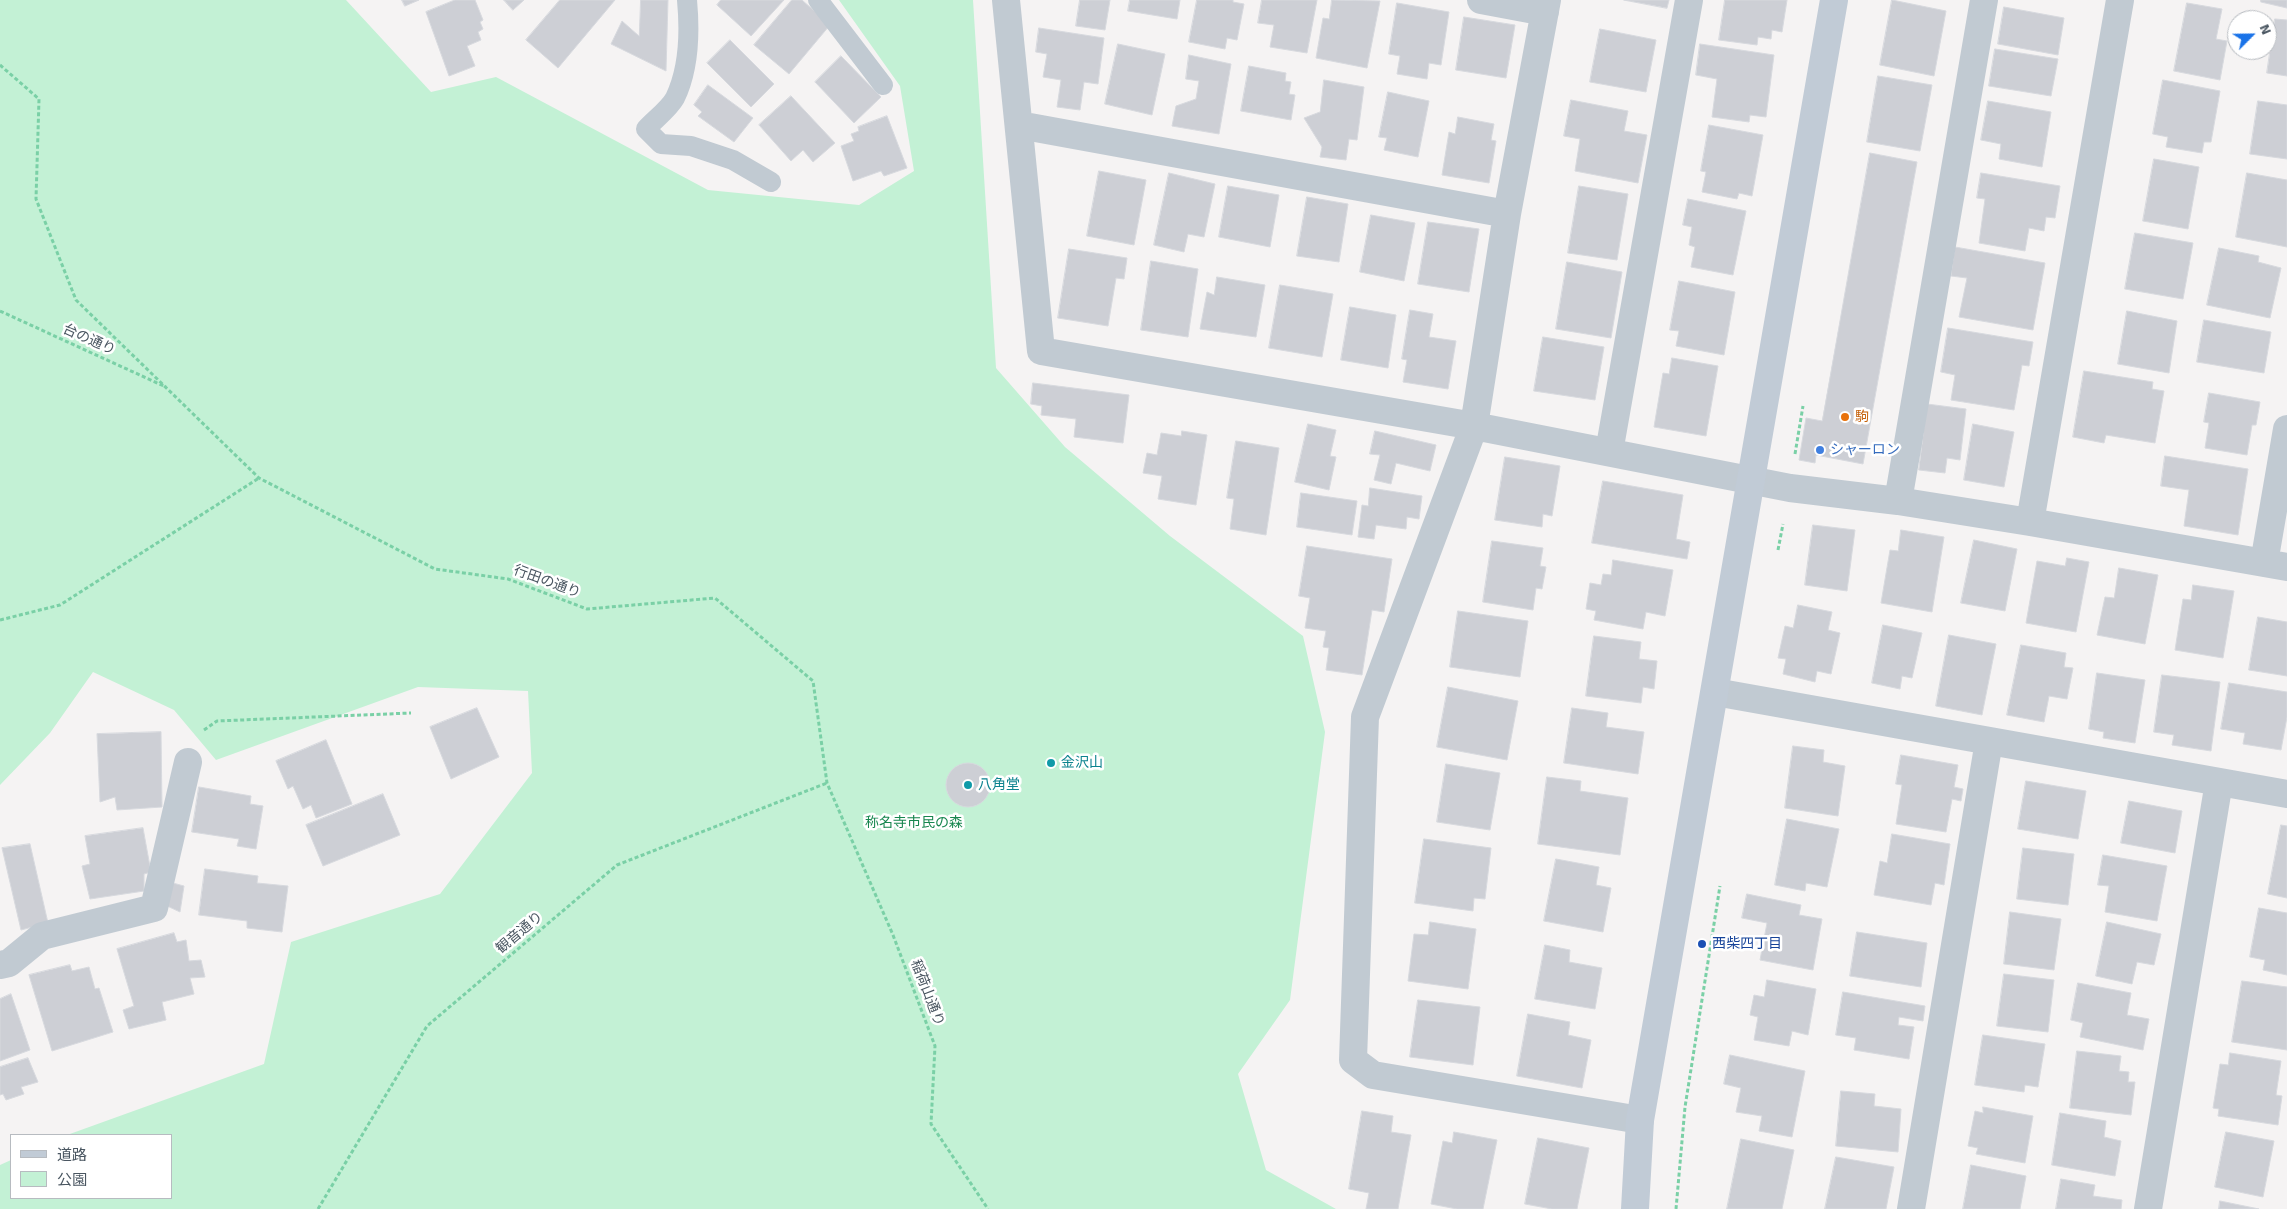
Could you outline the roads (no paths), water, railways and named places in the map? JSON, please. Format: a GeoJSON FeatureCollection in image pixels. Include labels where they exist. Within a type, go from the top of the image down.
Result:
{"type":"FeatureCollection","features":[{"type":"Feature","properties":{"kind":"street"},"geometry":{"type":"LineString","coordinates":[[1006,0],[1040,351],[1474,426],[1750,480],[2030,522],[2276,565],[2287,429]]}},
{"type":"Feature","properties":{"kind":"street"},"geometry":{"type":"LineString","coordinates":[[1481,0],[1546,6],[1507,214],[1474,426],[1365,717],[1353,1060],[1373,1075],[1640,1120]]}},
{"type":"Feature","properties":{"kind":"street"},"geometry":{"type":"LineString","coordinates":[[1609,452],[1689,0]]}},
{"type":"Feature","properties":{"kind":"street"},"geometry":{"type":"LineString","coordinates":[[1635,1209],[1640,1120],[1834,0]]}},
{"type":"Feature","properties":{"kind":"street"},"geometry":{"type":"LineString","coordinates":[[1898,501],[1984,0]]}},
{"type":"Feature","properties":{"kind":"street"},"geometry":{"type":"LineString","coordinates":[[2030,522],[2120,0]]}},
{"type":"Feature","properties":{"kind":"street"},"geometry":{"type":"LineString","coordinates":[[1019,125],[1507,214]]}},
{"type":"Feature","properties":{"kind":"street"},"geometry":{"type":"LineString","coordinates":[[1714,692],[2287,794]]}},
{"type":"Feature","properties":{"kind":"street"},"geometry":{"type":"LineString","coordinates":[[1910,1209],[1989,741]]}},
{"type":"Feature","properties":{"kind":"street"},"geometry":{"type":"LineString","coordinates":[[0,965],[9,963],[42,936],[154,908],[188,762]]}},
{"type":"Feature","properties":{"kind":"street"},"geometry":{"type":"LineString","coordinates":[[2148,1209],[2219,782]]}},
{"type":"Feature","properties":{"kind":"lane"},"geometry":{"type":"LineString","coordinates":[[687,0],[689,18],[687,59],[674,100],[646,129],[661,144],[691,146],[724,157],[771,182]]}},
{"type":"Feature","properties":{"kind":"lane"},"geometry":{"type":"LineString","coordinates":[[818,0],[883,85]]}},
{"type":"Feature","properties":{"kind":"place","name":"駒"},"geometry":{"type":"Point","coordinates":[1845,417]}},
{"type":"Feature","properties":{"kind":"place","name":"シャーロン"},"geometry":{"type":"Point","coordinates":[1820,450]}},
{"type":"Feature","properties":{"kind":"place","name":"金沢山"},"geometry":{"type":"Point","coordinates":[1051,763]}},
{"type":"Feature","properties":{"kind":"place","name":"八角堂"},"geometry":{"type":"Point","coordinates":[968,785]}},
{"type":"Feature","properties":{"kind":"place","name":"西柴四丁目"},"geometry":{"type":"Point","coordinates":[1702,944]}},
{"type":"Feature","properties":{"kind":"park label","name":"称名寺市民の森"},"geometry":{"type":"Point","coordinates":[914,823]}}]}
